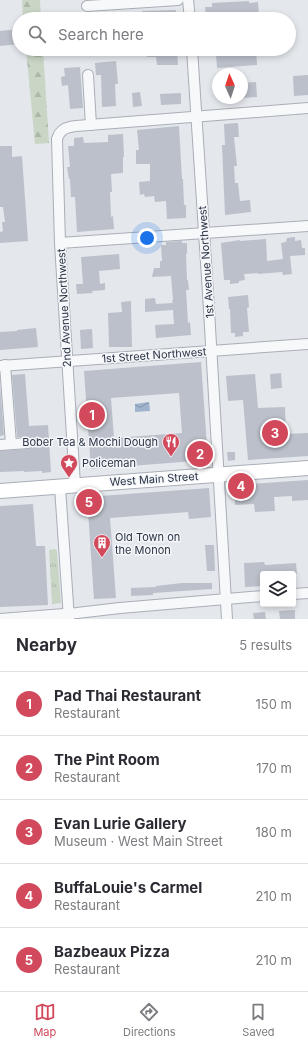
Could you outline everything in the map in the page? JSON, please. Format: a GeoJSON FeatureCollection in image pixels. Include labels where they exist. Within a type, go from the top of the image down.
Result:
{"type":"FeatureCollection","features":[{"type":"Feature","properties":{"kind":"main road","name":"West Main Street"},"geometry":{"type":"LineString","coordinates":[[0,491],[308,468]]}},
{"type":"Feature","properties":{"kind":"street"},"geometry":{"type":"LineString","coordinates":[[87,6],[178,0]]}},
{"type":"Feature","properties":{"kind":"street"},"geometry":{"type":"LineString","coordinates":[[188,0],[189,12]]}},
{"type":"Feature","properties":{"kind":"street","name":"1st Avenue Northwest"},"geometry":{"type":"LineString","coordinates":[[193,56],[212,351],[227,619]]}},
{"type":"Feature","properties":{"kind":"street"},"geometry":{"type":"LineString","coordinates":[[88,75],[91,125],[308,108]]}},
{"type":"Feature","properties":{"kind":"street","name":"2nd Avenue Northwest"},"geometry":{"type":"LineString","coordinates":[[75,485],[60,243],[57,139],[61,131],[68,127],[91,125]]}},
{"type":"Feature","properties":{"kind":"street"},"geometry":{"type":"LineString","coordinates":[[60,243],[308,226]]}},
{"type":"Feature","properties":{"kind":"street","name":"1st Street Northwest"},"geometry":{"type":"LineString","coordinates":[[2,366],[308,344]]}},
{"type":"Feature","properties":{"kind":"street"},"geometry":{"type":"LineString","coordinates":[[2,366],[11,444]]}},
{"type":"Feature","properties":{"kind":"street"},"geometry":{"type":"LineString","coordinates":[[0,445],[28,443]]}},
{"type":"Feature","properties":{"kind":"street"},"geometry":{"type":"LineString","coordinates":[[60,487],[68,616]]}},
{"type":"Feature","properties":{"kind":"street"},"geometry":{"type":"LineString","coordinates":[[296,594],[308,593]]}},
{"type":"Feature","properties":{"kind":"street"},"geometry":{"type":"LineString","coordinates":[[0,619],[91,615],[120,608],[260,596]]}},
{"type":"Feature","properties":{"kind":"green space"},"geometry":{"type":"Polygon","coordinates":[[[22,0],[40,0],[41,12],[23,12],[22,0]]]}},
{"type":"Feature","properties":{"kind":"green space"},"geometry":{"type":"Polygon","coordinates":[[[27,56],[43,56],[49,143],[35,144],[27,56]]]}},
{"type":"Feature","properties":{"kind":"green space"},"geometry":{"type":"Polygon","coordinates":[[[55,549],[57,551],[61,603],[52,604],[49,550],[55,549]]]}},
{"type":"Feature","properties":{"kind":"water"},"geometry":{"type":"Polygon","coordinates":[[[149,402],[150,411],[135,412],[135,404],[149,402]]]}},
{"type":"Feature","properties":{"kind":"building"},"geometry":{"type":"Polygon","coordinates":[[[258,2],[259,12],[205,12],[205,7],[212,7],[212,3],[258,2]]]}},
{"type":"Feature","properties":{"kind":"building"},"geometry":{"type":"Polygon","coordinates":[[[176,10],[176,12],[142,12],[176,10]]]}},
{"type":"Feature","properties":{"kind":"building"},"geometry":{"type":"Polygon","coordinates":[[[12,30],[12,45],[0,46],[0,31],[12,30]]]}},
{"type":"Feature","properties":{"kind":"building"},"geometry":{"type":"Polygon","coordinates":[[[177,56],[178,65],[157,65],[156,57],[147,57],[177,56]]]}},
{"type":"Feature","properties":{"kind":"building"},"geometry":{"type":"Polygon","coordinates":[[[216,56],[256,56],[257,65],[217,68],[216,56]]]}},
{"type":"Feature","properties":{"kind":"building"},"geometry":{"type":"Polygon","coordinates":[[[116,61],[118,84],[115,84],[116,106],[102,107],[101,75],[96,75],[95,63],[116,61]]]}},
{"type":"Feature","properties":{"kind":"building"},"geometry":{"type":"Polygon","coordinates":[[[80,67],[83,108],[70,109],[68,85],[62,86],[61,77],[65,76],[64,68],[80,67]]]}},
{"type":"Feature","properties":{"kind":"building"},"geometry":{"type":"Polygon","coordinates":[[[308,75],[308,95],[294,96],[293,76],[308,75]]]}},
{"type":"Feature","properties":{"kind":"building"},"geometry":{"type":"Polygon","coordinates":[[[256,82],[257,97],[248,98],[248,83],[256,82]]]}},
{"type":"Feature","properties":{"kind":"building"},"geometry":{"type":"Polygon","coordinates":[[[140,92],[142,106],[133,107],[132,93],[140,92]]]}},
{"type":"Feature","properties":{"kind":"building"},"geometry":{"type":"Polygon","coordinates":[[[181,93],[181,104],[161,105],[160,94],[181,93]]]}},
{"type":"Feature","properties":{"kind":"building"},"geometry":{"type":"Polygon","coordinates":[[[238,123],[239,137],[234,137],[237,166],[234,166],[235,183],[238,183],[240,201],[250,200],[251,212],[225,215],[222,145],[225,145],[224,124],[238,123]]]}},
{"type":"Feature","properties":{"kind":"building"},"geometry":{"type":"Polygon","coordinates":[[[179,126],[186,218],[167,219],[166,201],[155,202],[154,196],[145,197],[144,194],[140,195],[139,182],[150,181],[150,164],[136,164],[136,150],[139,150],[137,130],[179,126]]]}},
{"type":"Feature","properties":{"kind":"building"},"geometry":{"type":"Polygon","coordinates":[[[123,134],[123,173],[111,174],[111,217],[113,216],[114,229],[77,232],[75,197],[71,197],[70,179],[67,167],[70,167],[68,146],[74,146],[74,138],[83,137],[84,143],[108,142],[108,135],[123,134]]]}},
{"type":"Feature","properties":{"kind":"building"},"geometry":{"type":"Polygon","coordinates":[[[0,146],[12,146],[12,157],[22,156],[28,241],[0,243],[0,232],[3,231],[2,222],[5,222],[3,207],[0,207],[0,146]]]}},
{"type":"Feature","properties":{"kind":"building"},"geometry":{"type":"Polygon","coordinates":[[[295,237],[295,241],[301,240],[302,248],[305,248],[305,255],[290,256],[292,274],[283,275],[282,272],[244,274],[245,280],[239,281],[239,283],[230,284],[230,280],[224,280],[221,243],[240,240],[266,239],[267,261],[283,259],[281,243],[286,242],[287,238],[295,237]]]}},
{"type":"Feature","properties":{"kind":"building"},"geometry":{"type":"Polygon","coordinates":[[[182,241],[182,243],[187,243],[187,280],[189,290],[186,290],[188,323],[190,322],[191,335],[156,338],[155,325],[174,324],[173,310],[145,312],[145,299],[155,298],[156,304],[173,303],[171,276],[152,277],[154,268],[160,268],[160,261],[162,261],[161,245],[166,245],[166,242],[182,241]]]}},
{"type":"Feature","properties":{"kind":"building"},"geometry":{"type":"Polygon","coordinates":[[[119,254],[120,269],[99,271],[100,284],[105,283],[105,290],[92,291],[93,293],[77,294],[76,284],[83,284],[81,257],[119,254]]]}},
{"type":"Feature","properties":{"kind":"building"},"geometry":{"type":"Polygon","coordinates":[[[248,295],[249,307],[247,308],[249,332],[243,332],[243,336],[235,337],[235,333],[231,333],[228,297],[248,295]]]}},
{"type":"Feature","properties":{"kind":"building"},"geometry":{"type":"Polygon","coordinates":[[[131,301],[132,347],[109,347],[108,313],[122,312],[121,302],[131,301]]]}},
{"type":"Feature","properties":{"kind":"building"},"geometry":{"type":"Polygon","coordinates":[[[36,328],[38,347],[0,350],[0,332],[36,328]]]}},
{"type":"Feature","properties":{"kind":"building"},"geometry":{"type":"Polygon","coordinates":[[[92,329],[93,348],[81,349],[80,330],[92,329]]]}},
{"type":"Feature","properties":{"kind":"building"},"geometry":{"type":"Polygon","coordinates":[[[201,362],[208,460],[91,469],[84,371],[201,362]],[[179,393],[111,398],[114,438],[182,433],[179,393]]]}},
{"type":"Feature","properties":{"kind":"building"},"geometry":{"type":"Polygon","coordinates":[[[281,373],[282,388],[271,389],[270,374],[281,373]]]}},
{"type":"Feature","properties":{"kind":"building"},"geometry":{"type":"Polygon","coordinates":[[[25,374],[29,426],[48,425],[51,472],[0,472],[0,451],[28,449],[32,448],[34,445],[34,440],[30,437],[17,437],[12,375],[25,374]]]}},
{"type":"Feature","properties":{"kind":"building"},"geometry":{"type":"Polygon","coordinates":[[[255,374],[258,408],[285,407],[286,434],[308,433],[308,456],[248,460],[243,400],[228,401],[226,376],[255,374]]]}},
{"type":"Feature","properties":{"kind":"building"},"geometry":{"type":"Polygon","coordinates":[[[0,385],[4,435],[0,436],[0,385]]]}},
{"type":"Feature","properties":{"kind":"building"},"geometry":{"type":"Polygon","coordinates":[[[227,452],[235,452],[235,460],[228,461],[227,452]]]}},
{"type":"Feature","properties":{"kind":"building"},"geometry":{"type":"Polygon","coordinates":[[[308,480],[308,500],[292,501],[292,496],[274,497],[275,511],[255,512],[254,504],[235,505],[234,485],[308,480]]]}},
{"type":"Feature","properties":{"kind":"building","name":"Old Town on the Monon"},"geometry":{"type":"Polygon","coordinates":[[[209,488],[211,517],[189,519],[188,512],[110,518],[116,598],[94,599],[87,497],[209,488]]]}},
{"type":"Feature","properties":{"kind":"building"},"geometry":{"type":"Polygon","coordinates":[[[33,504],[36,546],[45,546],[48,605],[0,607],[0,506],[33,504]]]}},
{"type":"Feature","properties":{"kind":"building"},"geometry":{"type":"Polygon","coordinates":[[[205,545],[214,545],[215,571],[207,571],[205,545]]]}},
{"type":"Feature","properties":{"kind":"building"},"geometry":{"type":"Polygon","coordinates":[[[264,562],[265,565],[296,563],[297,574],[296,571],[260,571],[260,586],[245,587],[244,563],[264,562]]]}},
{"type":"Feature","properties":{"kind":"building"},"geometry":{"type":"Polygon","coordinates":[[[182,583],[212,583],[212,589],[131,596],[131,588],[156,587],[182,583]]]}},
{"type":"Feature","properties":{"kind":"building"},"geometry":{"type":"Polygon","coordinates":[[[295,610],[295,619],[280,619],[279,611],[295,610]]]}},
{"type":"Feature","properties":{"kind":"building"},"geometry":{"type":"Polygon","coordinates":[[[265,612],[266,619],[254,619],[253,613],[265,612]]]}},
{"type":"Feature","properties":{"kind":"place","name":"Pad Thai Restaurant"},"geometry":{"type":"Point","coordinates":[92,415]}},
{"type":"Feature","properties":{"kind":"place","name":"Evan Lurie Gallery"},"geometry":{"type":"Point","coordinates":[275,433]}},
{"type":"Feature","properties":{"kind":"place","name":"The Pint Room"},"geometry":{"type":"Point","coordinates":[200,454]}},
{"type":"Feature","properties":{"kind":"place","name":"Bober Tea & Mochi Dough"},"geometry":{"type":"Point","coordinates":[171,457]}},
{"type":"Feature","properties":{"kind":"place","name":"Policeman"},"geometry":{"type":"Point","coordinates":[69,478]}},
{"type":"Feature","properties":{"kind":"place","name":"BuffaLouie's Carmel"},"geometry":{"type":"Point","coordinates":[241,486]}},
{"type":"Feature","properties":{"kind":"place","name":"Bazbeaux Pizza"},"geometry":{"type":"Point","coordinates":[89,502]}},
{"type":"Feature","properties":{"kind":"place","name":"Old Town on the Monon"},"geometry":{"type":"Point","coordinates":[102,558]}}]}
